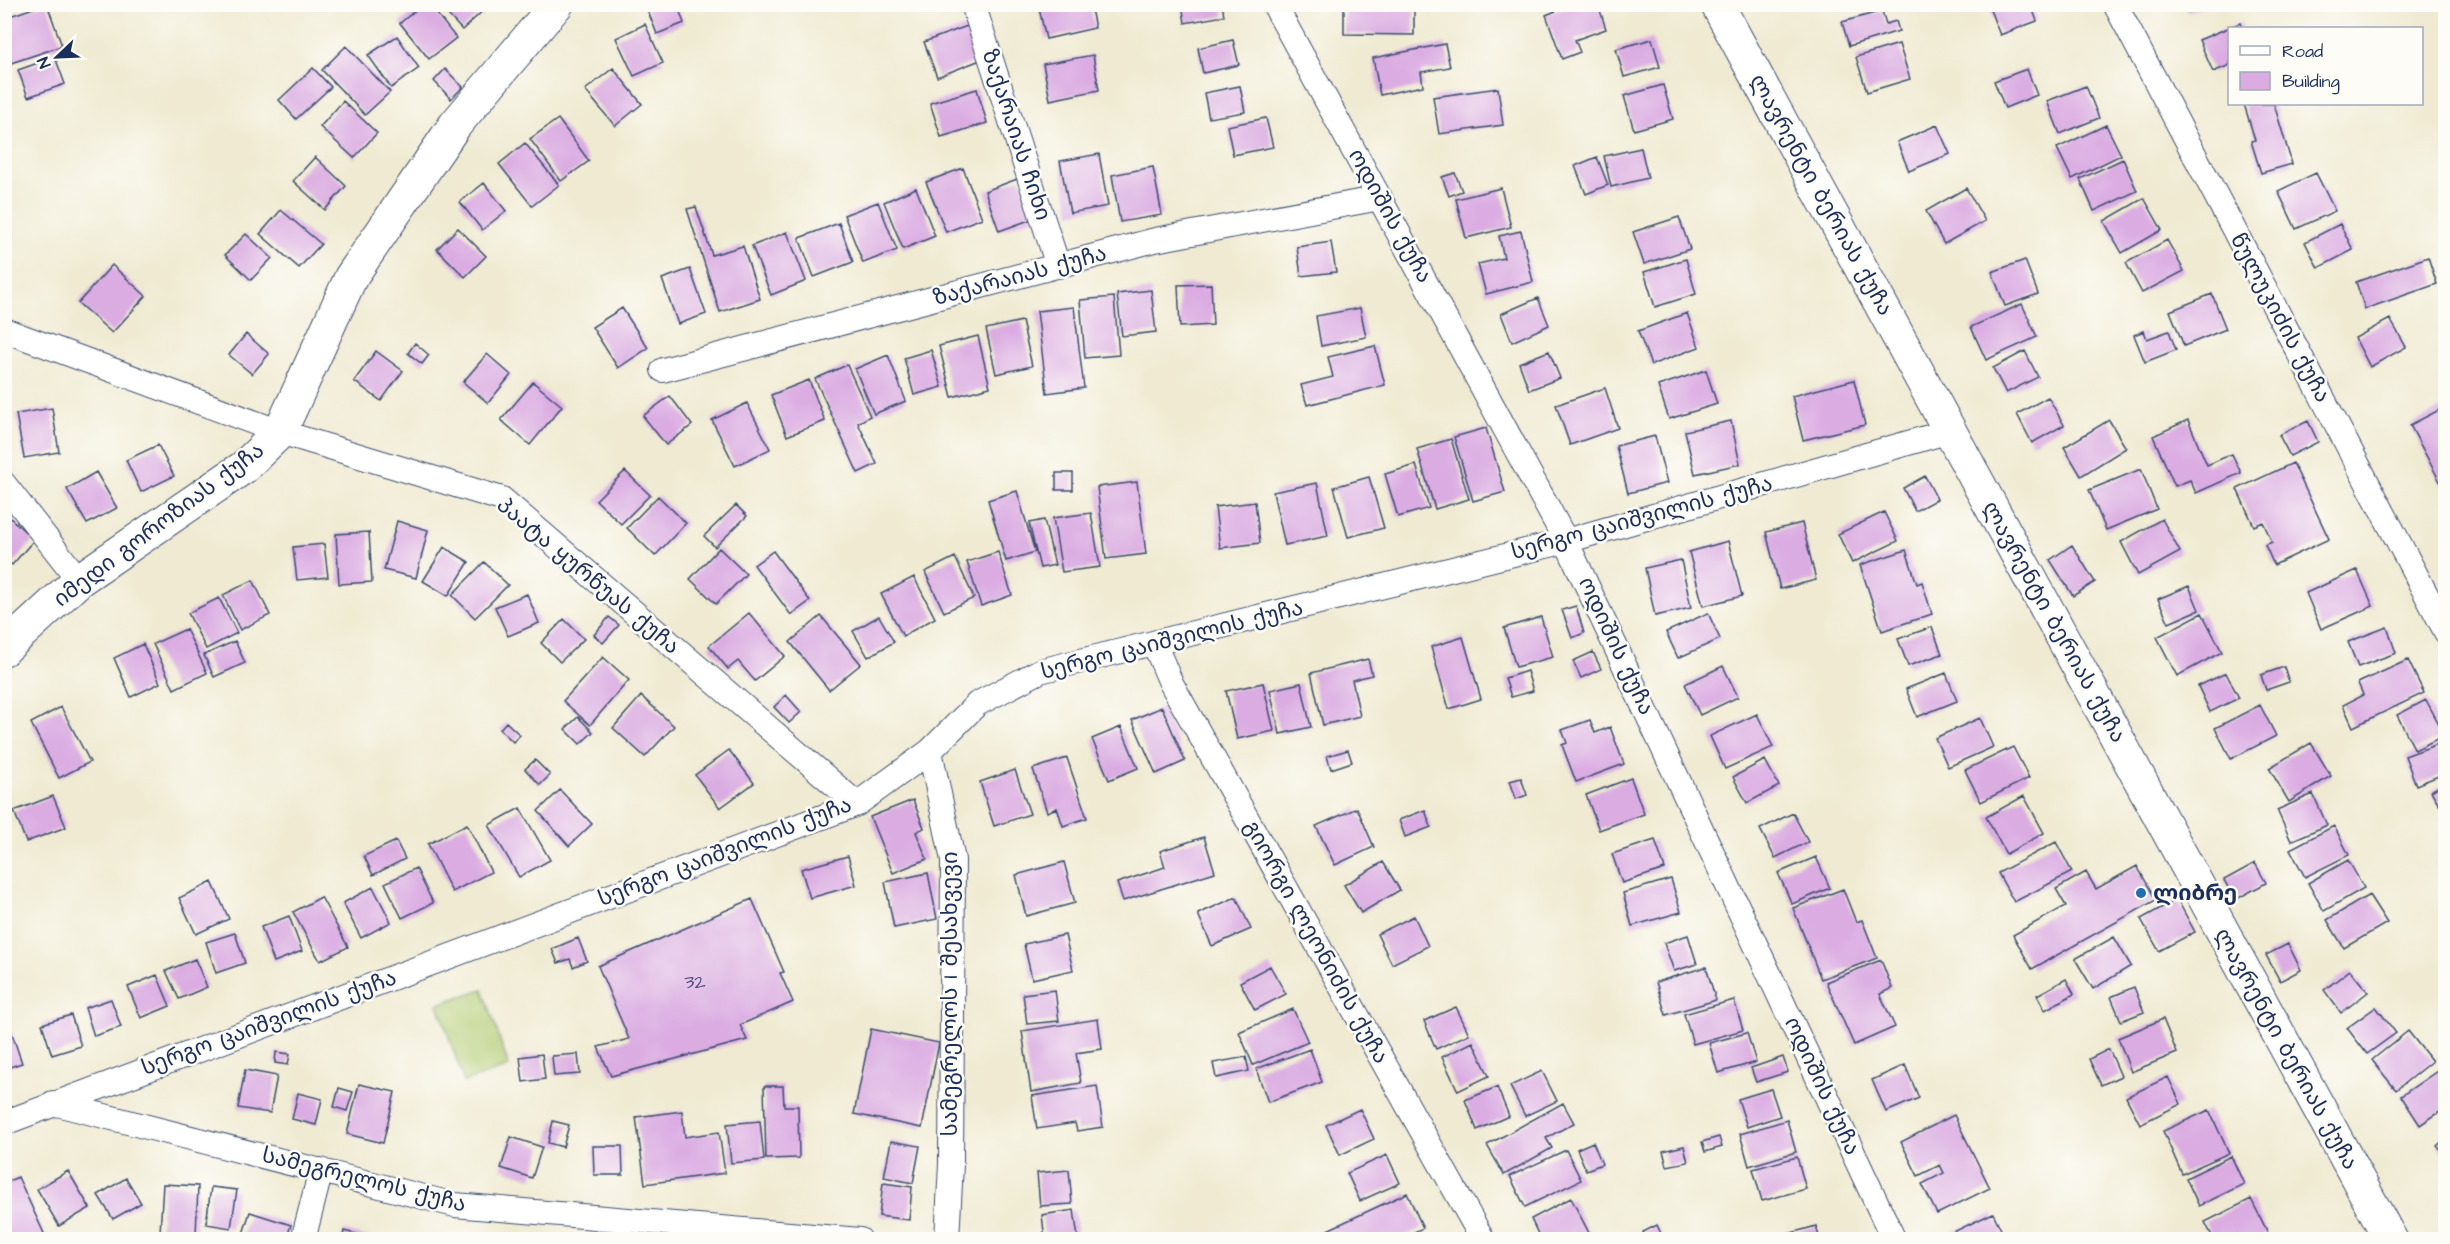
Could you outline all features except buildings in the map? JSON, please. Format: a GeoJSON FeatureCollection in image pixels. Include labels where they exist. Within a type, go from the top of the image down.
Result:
{"type":"FeatureCollection","features":[{"type":"Feature","properties":{"kind":"main road","name":"იმედი გოროზიას ქუჩა"},"geometry":{"type":"LineString","coordinates":[[4,649],[79,580],[244,467],[280,432],[351,277],[455,125],[557,4]]}},
{"type":"Feature","properties":{"kind":"main road","name":"ლავრენტი ბერიას ქუჩა"},"geometry":{"type":"LineString","coordinates":[[1717,4],[2391,1239]]}},
{"type":"Feature","properties":{"kind":"street","name":"ზაქარაიას ჩიხი"},"geometry":{"type":"LineString","coordinates":[[973,4],[1058,266]]}},
{"type":"Feature","properties":{"kind":"street","name":"ოდიშის ქუჩა"},"geometry":{"type":"LineString","coordinates":[[1274,4],[1566,541],[1894,1239]]}},
{"type":"Feature","properties":{"kind":"street","name":"წულუკიძის ქუჩა"},"geometry":{"type":"LineString","coordinates":[[2115,4],[2440,606],[2445,632]]}},
{"type":"Feature","properties":{"kind":"street","name":"ზაქარაიას ქუჩა"},"geometry":{"type":"LineString","coordinates":[[663,370],[1155,240],[1380,198]]}},
{"type":"Feature","properties":{"kind":"street","name":"პაატა ყურწუას ქუჩა"},"geometry":{"type":"LineString","coordinates":[[4,330],[280,432],[502,499],[857,804]]}},
{"type":"Feature","properties":{"kind":"street","name":"სერგო ცაიშვილის ქუჩა"},"geometry":{"type":"LineString","coordinates":[[4,1123],[857,804],[930,751],[977,704],[1040,671],[1566,541],[1950,431]]}},
{"type":"Feature","properties":{"kind":"street"},"geometry":{"type":"LineString","coordinates":[[4,484],[79,580]]}},
{"type":"Feature","properties":{"kind":"street","name":"გიორგი ლეონიძის ქუჩა"},"geometry":{"type":"LineString","coordinates":[[1154,643],[1177,693],[1483,1239]]}},
{"type":"Feature","properties":{"kind":"street","name":"სამეგრელოს I შესახვევი"},"geometry":{"type":"LineString","coordinates":[[930,751],[953,860],[951,1164],[947,1239]]}},
{"type":"Feature","properties":{"kind":"street","name":"სამეგრელოს ქუჩა"},"geometry":{"type":"LineString","coordinates":[[53,1103],[455,1205],[860,1239]]}},
{"type":"Feature","properties":{"kind":"street"},"geometry":{"type":"LineString","coordinates":[[303,1239],[321,1170]]}},
{"type":"Feature","properties":{"kind":"green space"},"geometry":{"type":"Polygon","coordinates":[[[483,989],[509,1067],[464,1082],[438,1004],[483,989]]]}},
{"type":"Feature","properties":{"kind":"place","name":"ლიბრე"},"geometry":{"type":"Point","coordinates":[2141,893]}}]}
